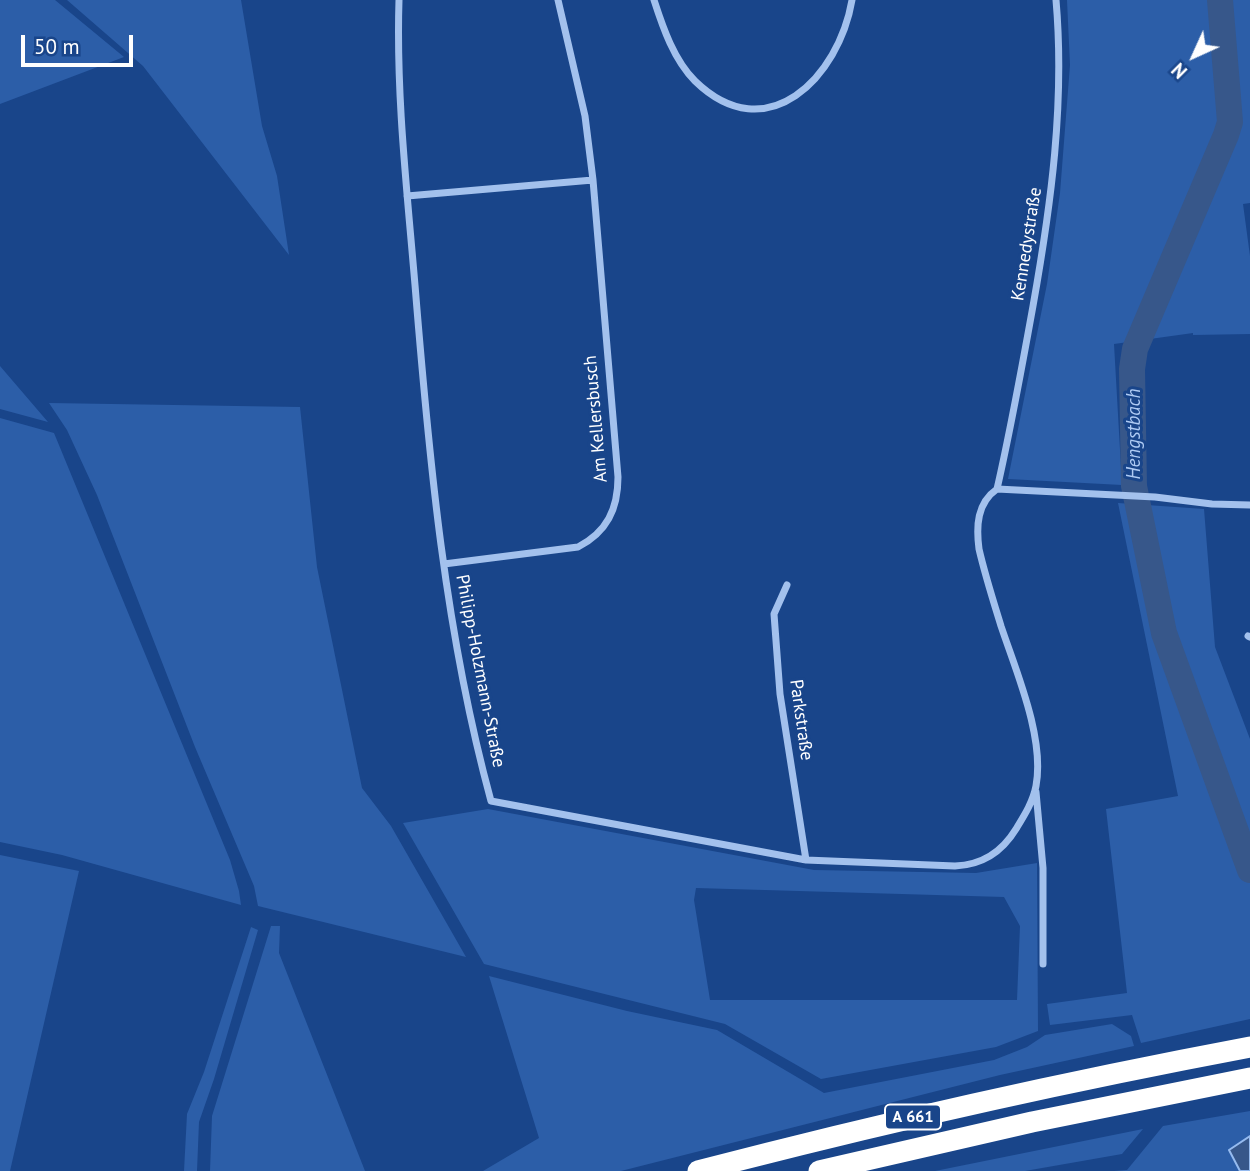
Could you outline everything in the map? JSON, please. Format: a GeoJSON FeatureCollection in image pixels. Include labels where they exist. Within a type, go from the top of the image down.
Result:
{"type":"FeatureCollection","features":[{"type":"Feature","properties":{"kind":"highway","name":"A 661"},"geometry":{"type":"LineString","coordinates":[[698,1171],[903,1120],[1129,1070],[1250,1047]]}},
{"type":"Feature","properties":{"kind":"highway","name":"A 661"},"geometry":{"type":"LineString","coordinates":[[819,1171],[1135,1100],[1250,1078]]}},
{"type":"Feature","properties":{"kind":"street","name":"Philipp-Holzmann-Straße"},"geometry":{"type":"LineString","coordinates":[[399,0],[400,104],[428,452],[444,564],[475,741],[491,801],[806,860],[955,866],[978,863],[995,854],[1010,839],[1036,788]]}},
{"type":"Feature","properties":{"kind":"street","name":"Am Kellersbusch"},"geometry":{"type":"LineString","coordinates":[[444,564],[578,547],[596,535],[606,524],[616,502],[618,477],[593,180],[585,117],[558,0]]}},
{"type":"Feature","properties":{"kind":"street"},"geometry":{"type":"LineString","coordinates":[[654,0],[669,40],[694,79],[718,99],[754,109],[788,102],[815,80],[839,46],[852,0]]}},
{"type":"Feature","properties":{"kind":"street","name":"Kennedystraße"},"geometry":{"type":"LineString","coordinates":[[997,489],[1013,420],[1052,197],[1059,85],[1056,0]]}},
{"type":"Feature","properties":{"kind":"street"},"geometry":{"type":"LineString","coordinates":[[407,196],[593,180]]}},
{"type":"Feature","properties":{"kind":"street","name":"Philipp-Holzmann-Straße"},"geometry":{"type":"LineString","coordinates":[[997,489],[983,503],[977,531],[979,549],[1020,681],[1037,757],[1036,788],[1043,868],[1043,964]]}},
{"type":"Feature","properties":{"kind":"street"},"geometry":{"type":"LineString","coordinates":[[997,489],[1250,505]]}},
{"type":"Feature","properties":{"kind":"street","name":"Parkstraße"},"geometry":{"type":"LineString","coordinates":[[787,585],[774,614],[780,694],[806,860]]}},
{"type":"Feature","properties":{"kind":"shaded area"},"geometry":{"type":"Polygon","coordinates":[[[0,0],[55,0],[124,57],[0,104],[0,0]]]}},
{"type":"Feature","properties":{"kind":"shaded area"},"geometry":{"type":"Polygon","coordinates":[[[67,0],[241,0],[262,126],[277,176],[289,255],[143,66],[67,0]]]}},
{"type":"Feature","properties":{"kind":"shaded area"},"geometry":{"type":"Polygon","coordinates":[[[1067,0],[1250,0],[1250,203],[1243,204],[1250,256],[1250,334],[1193,333],[1114,344],[1122,485],[1008,479],[1047,284],[1060,193],[1070,65],[1067,0]]]}},
{"type":"Feature","properties":{"kind":"shaded area"},"geometry":{"type":"Polygon","coordinates":[[[0,366],[48,422],[0,409],[0,366]]]}},
{"type":"Feature","properties":{"kind":"shaded area"},"geometry":{"type":"Polygon","coordinates":[[[49,403],[300,407],[317,567],[362,788],[391,826],[466,957],[258,906],[254,886],[195,747],[97,495],[67,430],[49,403]]]}},
{"type":"Feature","properties":{"kind":"shaded area"},"geometry":{"type":"Polygon","coordinates":[[[0,418],[54,433],[230,860],[241,905],[62,855],[0,842],[0,418]]]}},
{"type":"Feature","properties":{"kind":"shaded area"},"geometry":{"type":"Polygon","coordinates":[[[1118,503],[1204,509],[1215,647],[1250,739],[1250,1019],[1141,1043],[1132,1015],[1050,1025],[1047,1004],[1127,993],[1106,809],[1178,796],[1118,503]]]}},
{"type":"Feature","properties":{"kind":"shaded area"},"geometry":{"type":"Polygon","coordinates":[[[488,809],[814,870],[976,873],[1037,863],[1038,1031],[996,1047],[821,1079],[725,1024],[484,964],[403,823],[488,809]],[[696,888],[694,900],[710,1000],[1017,1000],[1020,926],[1004,897],[696,888]]]}},
{"type":"Feature","properties":{"kind":"shaded area"},"geometry":{"type":"Polygon","coordinates":[[[0,855],[79,871],[10,1171],[0,1171],[0,855]]]}},
{"type":"Feature","properties":{"kind":"shaded area"},"geometry":{"type":"Polygon","coordinates":[[[271,926],[280,926],[279,953],[365,1171],[210,1171],[212,1116],[271,926]]]}},
{"type":"Feature","properties":{"kind":"shaded area"},"geometry":{"type":"Polygon","coordinates":[[[251,927],[258,930],[199,1122],[197,1171],[184,1171],[187,1114],[204,1072],[251,927]]]}},
{"type":"Feature","properties":{"kind":"shaded area"},"geometry":{"type":"Polygon","coordinates":[[[489,976],[627,1011],[717,1030],[824,1093],[994,1060],[1027,1047],[1045,1035],[1112,1024],[1131,1036],[1134,1046],[1000,1075],[621,1171],[483,1171],[539,1138],[489,976]]]}},
{"type":"Feature","properties":{"kind":"shaded area"},"geometry":{"type":"Polygon","coordinates":[[[1250,1111],[1250,1171],[1114,1171],[1127,1170],[1163,1126],[1250,1111]]]}},
{"type":"Feature","properties":{"kind":"shaded area"},"geometry":{"type":"Polygon","coordinates":[[[1143,1129],[1122,1154],[1025,1171],[935,1171],[1143,1129]]]}},
{"type":"Feature","properties":{"kind":"shaded area"},"geometry":{"type":"Polygon","coordinates":[[[1250,1136],[1250,1171],[1240,1171],[1229,1150],[1250,1136]]]}},
{"type":"Feature","properties":{"kind":"waterway","name":"Hengstbach"},"geometry":{"type":"LineString","coordinates":[[1220,0],[1230,122],[1135,349],[1132,369],[1134,486],[1164,633],[1250,870]]}}]}
